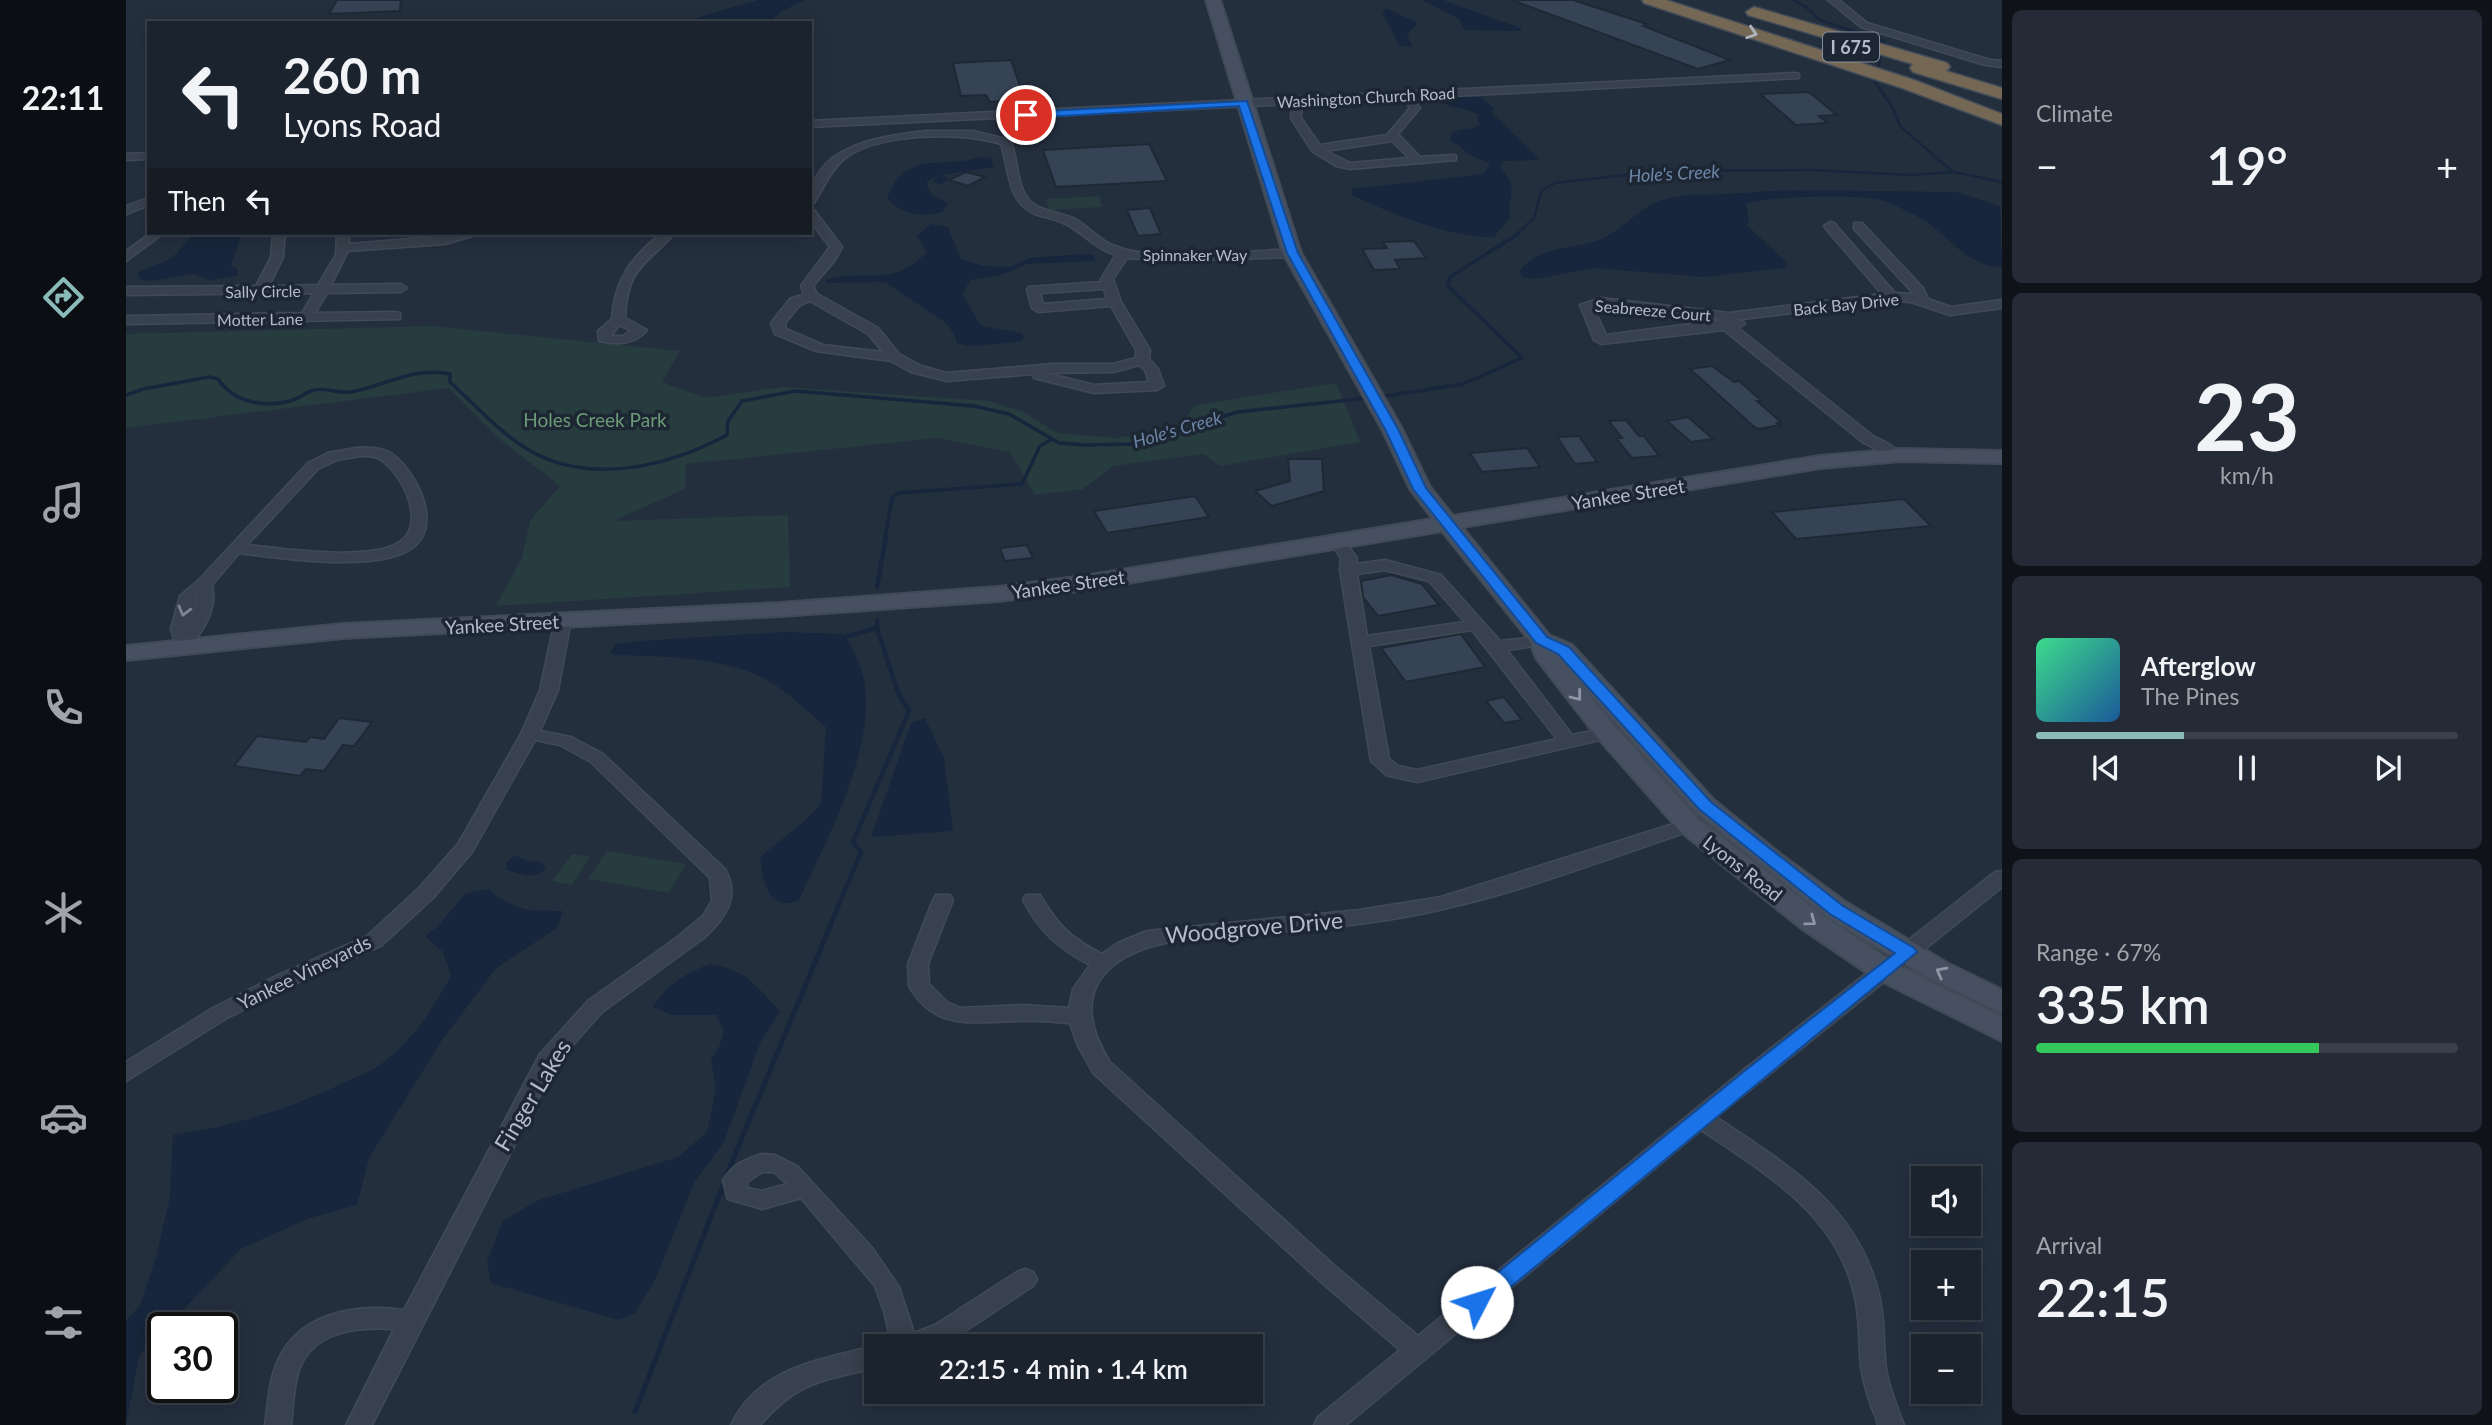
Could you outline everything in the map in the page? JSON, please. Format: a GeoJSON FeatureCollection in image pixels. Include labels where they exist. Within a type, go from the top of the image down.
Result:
{"type":"FeatureCollection","features":[{"type":"Feature","properties":{"kind":"highway","name":"I 675"},"geometry":{"type":"LineString","coordinates":[[1650,0],[2002,108]]}},
{"type":"Feature","properties":{"kind":"highway","name":"I 675"},"geometry":{"type":"LineString","coordinates":[[1700,0],[2002,94]]}},
{"type":"Feature","properties":{"kind":"highway"},"geometry":{"type":"LineString","coordinates":[[1738,8],[2002,84]]}},
{"type":"Feature","properties":{"kind":"highway"},"geometry":{"type":"LineString","coordinates":[[1783,43],[1908,84],[2002,120]]}},
{"type":"Feature","properties":{"kind":"main road","name":"Lyons Road"},"geometry":{"type":"LineString","coordinates":[[1213,0],[1292,253],[1392,429],[1420,489],[1541,640],[1544,653],[1607,733],[1689,825],[1811,921],[1883,970],[2002,1030]]}},
{"type":"Feature","properties":{"kind":"main road","name":"Yankee Street"},"geometry":{"type":"LineString","coordinates":[[126,653],[184,645],[354,631],[998,594],[1337,541],[1887,449],[2002,457]]}},
{"type":"Feature","properties":{"kind":"main road","name":"Lyons Road"},"geometry":{"type":"LineString","coordinates":[[1541,640],[1564,650],[1705,806],[1837,910],[2002,1003]]}},
{"type":"Feature","properties":{"kind":"street"},"geometry":{"type":"LineString","coordinates":[[1833,0],[1864,25],[1989,63],[2002,64]]}},
{"type":"Feature","properties":{"kind":"street","name":"Washington Church Road"},"geometry":{"type":"LineString","coordinates":[[812,124],[1795,76]]}},
{"type":"Feature","properties":{"kind":"street"},"geometry":{"type":"LineString","coordinates":[[1407,96],[1415,108],[1392,134],[1418,161]]}},
{"type":"Feature","properties":{"kind":"street"},"geometry":{"type":"LineString","coordinates":[[1297,101],[1296,118],[1316,149],[1341,165],[1452,158]]}},
{"type":"Feature","properties":{"kind":"street"},"geometry":{"type":"LineString","coordinates":[[812,197],[829,167],[859,146],[888,138],[958,134],[955,118]]}},
{"type":"Feature","properties":{"kind":"street","name":"Spinnaker Way"},"geometry":{"type":"LineString","coordinates":[[958,134],[983,134],[1006,142],[1013,161],[1016,186],[1027,204],[1075,223],[1097,242],[1123,254],[1162,257],[1292,253]]}},
{"type":"Feature","properties":{"kind":"street"},"geometry":{"type":"LineString","coordinates":[[1316,149],[1394,137]]}},
{"type":"Feature","properties":{"kind":"street"},"geometry":{"type":"LineString","coordinates":[[126,158],[147,156]]}},
{"type":"Feature","properties":{"kind":"street"},"geometry":{"type":"LineString","coordinates":[[126,210],[147,202]]}},
{"type":"Feature","properties":{"kind":"street"},"geometry":{"type":"LineString","coordinates":[[812,216],[836,247],[834,255],[813,275],[807,286],[811,296],[873,331],[894,357],[916,369],[947,376],[1112,368],[1142,360]]}},
{"type":"Feature","properties":{"kind":"street"},"geometry":{"type":"LineString","coordinates":[[1830,226],[1891,297]]}},
{"type":"Feature","properties":{"kind":"street"},"geometry":{"type":"LineString","coordinates":[[1858,226],[1919,291],[1922,300]]}},
{"type":"Feature","properties":{"kind":"street"},"geometry":{"type":"LineString","coordinates":[[126,257],[155,235]]}},
{"type":"Feature","properties":{"kind":"street"},"geometry":{"type":"LineString","coordinates":[[259,291],[277,262],[279,235]]}},
{"type":"Feature","properties":{"kind":"street"},"geometry":{"type":"LineString","coordinates":[[306,318],[344,248],[343,235]]}},
{"type":"Feature","properties":{"kind":"street"},"geometry":{"type":"LineString","coordinates":[[344,248],[445,240],[468,235]]}},
{"type":"Feature","properties":{"kind":"street"},"geometry":{"type":"LineString","coordinates":[[618,320],[621,285],[632,266],[667,235]]}},
{"type":"Feature","properties":{"kind":"street"},"geometry":{"type":"LineString","coordinates":[[1024,371],[1094,389],[1157,386],[1150,369],[1142,360],[1143,350],[1115,302],[1107,279],[1123,254]]}},
{"type":"Feature","properties":{"kind":"street"},"geometry":{"type":"LineString","coordinates":[[1109,285],[1033,289],[1038,308],[1115,302]]}},
{"type":"Feature","properties":{"kind":"street","name":"Sally Circle"},"geometry":{"type":"LineString","coordinates":[[126,291],[401,288]]}},
{"type":"Feature","properties":{"kind":"street"},"geometry":{"type":"LineString","coordinates":[[811,296],[795,302],[778,323],[780,331],[826,350],[894,357]]}},
{"type":"Feature","properties":{"kind":"street","name":"Back Bay Drive"},"geometry":{"type":"LineString","coordinates":[[1731,322],[1891,297],[1922,300],[1950,311],[2002,304]]}},
{"type":"Feature","properties":{"kind":"street","name":"Seabreeze Court"},"geometry":{"type":"LineString","coordinates":[[1601,302],[1731,322],[1601,340],[1586,304],[1601,302]]}},
{"type":"Feature","properties":{"kind":"street","name":"Motter Lane"},"geometry":{"type":"LineString","coordinates":[[126,320],[395,316]]}},
{"type":"Feature","properties":{"kind":"street"},"geometry":{"type":"LineString","coordinates":[[1731,322],[1870,440],[1887,449]]}},
{"type":"Feature","properties":{"kind":"street"},"geometry":{"type":"LineString","coordinates":[[184,645],[198,626],[207,592],[204,584],[235,548],[313,467],[333,456],[365,452],[386,457],[411,485],[415,494],[417,532],[414,539],[399,550],[331,556],[235,548]]}},
{"type":"Feature","properties":{"kind":"street"},"geometry":{"type":"LineString","coordinates":[[1337,541],[1349,558],[1348,570],[1380,761],[1392,771],[1417,776],[1607,733]]}},
{"type":"Feature","properties":{"kind":"street"},"geometry":{"type":"LineString","coordinates":[[1348,570],[1385,565],[1435,578],[1496,648],[1569,743]]}},
{"type":"Feature","properties":{"kind":"street","name":"Yankee Vineyards"},"geometry":{"type":"LineString","coordinates":[[126,1073],[220,1013],[285,980],[374,941],[451,867],[465,848],[527,739],[549,690],[563,620]]}},
{"type":"Feature","properties":{"kind":"street"},"geometry":{"type":"LineString","coordinates":[[1361,642],[1476,625]]}},
{"type":"Feature","properties":{"kind":"street"},"geometry":{"type":"LineString","coordinates":[[1496,648],[1541,640]]}},
{"type":"Feature","properties":{"kind":"street","name":"Finger Lakes"},"geometry":{"type":"LineString","coordinates":[[359,1425],[410,1321],[548,1060],[564,1039],[603,1000],[709,922],[722,902],[724,892],[718,874],[597,758],[573,744],[559,747],[527,739]]}},
{"type":"Feature","properties":{"kind":"street","name":"Woodgrove Drive"},"geometry":{"type":"LineString","coordinates":[[1078,1016],[1084,988],[1103,963],[1131,944],[1159,935],[1360,917],[1442,903],[1506,886],[1689,825]]}},
{"type":"Feature","properties":{"kind":"street"},"geometry":{"type":"LineString","coordinates":[[1326,1425],[1883,970],[2002,877]]}},
{"type":"Feature","properties":{"kind":"street"},"geometry":{"type":"LineString","coordinates":[[943,900],[918,964],[919,986],[941,1008],[958,1016],[1023,1013],[1078,1016],[1089,1050],[1102,1068],[1328,1275],[1418,1351]]}},
{"type":"Feature","properties":{"kind":"street"},"geometry":{"type":"LineString","coordinates":[[1032,900],[1044,923],[1060,941],[1103,963]]}},
{"type":"Feature","properties":{"kind":"street"},"geometry":{"type":"LineString","coordinates":[[1701,1118],[1804,1191],[1838,1224],[1850,1243],[1865,1280],[1874,1369],[1891,1425]]}},
{"type":"Feature","properties":{"kind":"street"},"geometry":{"type":"LineString","coordinates":[[804,1188],[883,1279],[903,1334]]}},
{"type":"Feature","properties":{"kind":"street"},"geometry":{"type":"LineString","coordinates":[[939,1334],[1025,1279]]}},
{"type":"Feature","properties":{"kind":"street"},"geometry":{"type":"LineString","coordinates":[[278,1425],[287,1368],[297,1349],[314,1334],[328,1326],[366,1317],[410,1321]]}},
{"type":"Feature","properties":{"kind":"street"},"geometry":{"type":"LineString","coordinates":[[744,1425],[764,1402],[788,1382],[818,1370],[864,1359]]}},
{"type":"Feature","properties":{"kind":"green space"},"geometry":{"type":"Polygon","coordinates":[[[1099,196],[1103,207],[1049,210],[1046,199],[1099,196]]]}},
{"type":"Feature","properties":{"kind":"green space","name":"Holes Creek Park"},"geometry":{"type":"Polygon","coordinates":[[[431,326],[680,351],[662,382],[705,398],[782,387],[989,401],[1024,412],[1057,433],[1116,438],[1177,428],[1196,405],[1336,383],[1360,442],[1220,466],[1204,454],[1113,466],[1083,489],[1035,495],[1010,452],[937,438],[686,464],[685,489],[613,521],[788,515],[790,587],[496,606],[522,558],[530,521],[560,486],[498,438],[449,388],[126,428],[126,334],[431,326]]]}},
{"type":"Feature","properties":{"kind":"green space"},"geometry":{"type":"Polygon","coordinates":[[[607,851],[686,864],[669,893],[588,879],[607,851]]]}},
{"type":"Feature","properties":{"kind":"green space"},"geometry":{"type":"Polygon","coordinates":[[[572,854],[590,857],[572,885],[552,881],[572,854]]]}},
{"type":"Feature","properties":{"kind":"water"},"geometry":{"type":"Polygon","coordinates":[[[758,0],[805,0],[780,12],[771,21],[686,21],[758,0]]]}},
{"type":"Feature","properties":{"kind":"water"},"geometry":{"type":"Polygon","coordinates":[[[1422,0],[1443,0],[1522,31],[1464,30],[1459,19],[1422,0]]]}},
{"type":"Feature","properties":{"kind":"water"},"geometry":{"type":"Polygon","coordinates":[[[1386,8],[1418,23],[1407,34],[1412,47],[1400,46],[1382,13],[1386,8]]]}},
{"type":"Feature","properties":{"kind":"water"},"geometry":{"type":"Polygon","coordinates":[[[1435,97],[1482,97],[1494,109],[1491,112],[1540,160],[1505,161],[1500,166],[1512,187],[1510,217],[1494,237],[1478,237],[1441,229],[1402,217],[1352,195],[1351,189],[1483,174],[1490,165],[1451,142],[1451,133],[1480,125],[1477,118],[1479,115],[1445,104],[1435,97]]]}},
{"type":"Feature","properties":{"kind":"water"},"geometry":{"type":"Polygon","coordinates":[[[981,157],[991,158],[994,167],[942,175],[948,179],[941,185],[933,181],[940,175],[927,181],[930,192],[948,203],[943,212],[913,214],[900,209],[887,199],[895,183],[914,167],[981,157]]]}},
{"type":"Feature","properties":{"kind":"water"},"geometry":{"type":"Polygon","coordinates":[[[1791,190],[1956,192],[2000,206],[2002,267],[1979,262],[1925,221],[1881,200],[1813,197],[1772,199],[1746,204],[1749,219],[1747,225],[1788,264],[1785,268],[1703,277],[1594,268],[1536,279],[1522,277],[1520,270],[1536,257],[1603,238],[1644,209],[1662,200],[1686,195],[1791,190]]]}},
{"type":"Feature","properties":{"kind":"water"},"geometry":{"type":"Polygon","coordinates":[[[931,224],[948,227],[961,259],[983,266],[1011,267],[1029,258],[1084,254],[1094,255],[1095,261],[1027,264],[1004,274],[971,280],[962,294],[981,326],[1022,333],[1024,338],[1019,342],[970,346],[957,343],[955,335],[946,323],[885,282],[826,283],[826,280],[855,275],[890,274],[914,264],[927,252],[917,236],[931,224]]]}},
{"type":"Feature","properties":{"kind":"water"},"geometry":{"type":"Polygon","coordinates":[[[193,235],[241,235],[231,266],[238,269],[238,276],[209,280],[194,274],[151,281],[140,279],[137,273],[172,258],[193,235]]]}},
{"type":"Feature","properties":{"kind":"water"},"geometry":{"type":"Polygon","coordinates":[[[784,632],[841,634],[853,649],[865,688],[865,718],[860,750],[850,782],[799,900],[788,903],[773,898],[769,892],[760,857],[821,804],[826,727],[781,689],[749,672],[692,659],[615,655],[610,652],[616,644],[640,641],[784,632]]]}},
{"type":"Feature","properties":{"kind":"water"},"geometry":{"type":"Polygon","coordinates":[[[925,718],[944,758],[953,831],[871,837],[911,723],[925,718]]]}},
{"type":"Feature","properties":{"kind":"water"},"geometry":{"type":"Polygon","coordinates":[[[518,856],[527,861],[541,862],[546,869],[531,876],[507,870],[506,864],[512,857],[518,856]]]}},
{"type":"Feature","properties":{"kind":"water"},"geometry":{"type":"Polygon","coordinates":[[[489,889],[523,909],[563,911],[557,928],[496,968],[442,1040],[369,1158],[357,1205],[310,1218],[242,1248],[181,1312],[147,1312],[147,1348],[139,1356],[126,1425],[126,1321],[140,1305],[156,1257],[170,1197],[173,1135],[218,1127],[284,1108],[369,1071],[392,1055],[412,1035],[451,976],[443,952],[425,936],[437,927],[466,893],[489,889]]]}},
{"type":"Feature","properties":{"kind":"water"},"geometry":{"type":"Polygon","coordinates":[[[710,964],[742,975],[758,987],[780,1012],[760,1043],[724,1142],[694,1183],[655,1280],[635,1313],[619,1320],[491,1283],[487,1262],[503,1221],[536,1201],[678,1157],[707,1132],[716,1089],[711,1060],[720,1045],[724,1030],[716,1015],[672,1015],[653,1007],[677,981],[710,964]]]}},
{"type":"Feature","properties":{"kind":"building"},"geometry":{"type":"Polygon","coordinates":[[[337,0],[401,0],[400,11],[329,14],[337,0]]]}},
{"type":"Feature","properties":{"kind":"building"},"geometry":{"type":"Polygon","coordinates":[[[1512,0],[1573,0],[1647,24],[1643,26],[1730,60],[1698,69],[1512,0]]]}},
{"type":"Feature","properties":{"kind":"building"},"geometry":{"type":"Polygon","coordinates":[[[1011,60],[1025,100],[990,102],[986,95],[961,96],[953,63],[1011,60]]]}},
{"type":"Feature","properties":{"kind":"building"},"geometry":{"type":"Polygon","coordinates":[[[1809,92],[1837,115],[1819,116],[1828,123],[1796,125],[1760,94],[1809,92]]]}},
{"type":"Feature","properties":{"kind":"building"},"geometry":{"type":"Polygon","coordinates":[[[1149,144],[1167,181],[1056,187],[1043,150],[1149,144]]]}},
{"type":"Feature","properties":{"kind":"building"},"geometry":{"type":"Polygon","coordinates":[[[966,172],[985,177],[968,186],[949,180],[966,172]]]}},
{"type":"Feature","properties":{"kind":"building"},"geometry":{"type":"Polygon","coordinates":[[[1150,208],[1161,234],[1138,236],[1127,210],[1150,208]]]}},
{"type":"Feature","properties":{"kind":"building"},"geometry":{"type":"Polygon","coordinates":[[[1414,241],[1426,258],[1395,260],[1400,269],[1374,270],[1362,249],[1387,248],[1383,242],[1414,241]]]}},
{"type":"Feature","properties":{"kind":"building"},"geometry":{"type":"Polygon","coordinates":[[[1712,366],[1734,382],[1739,381],[1762,401],[1757,401],[1781,422],[1777,423],[1780,425],[1759,429],[1754,427],[1690,369],[1712,366]]]}},
{"type":"Feature","properties":{"kind":"building"},"geometry":{"type":"Polygon","coordinates":[[[1688,417],[1713,439],[1691,442],[1667,421],[1688,417]]]}},
{"type":"Feature","properties":{"kind":"building"},"geometry":{"type":"Polygon","coordinates":[[[1626,420],[1639,436],[1644,436],[1659,456],[1632,458],[1616,438],[1622,438],[1609,421],[1626,420]]]}},
{"type":"Feature","properties":{"kind":"building"},"geometry":{"type":"Polygon","coordinates":[[[1579,436],[1597,462],[1575,464],[1557,437],[1579,436]]]}},
{"type":"Feature","properties":{"kind":"building"},"geometry":{"type":"Polygon","coordinates":[[[1527,448],[1540,467],[1482,472],[1470,453],[1527,448]]]}},
{"type":"Feature","properties":{"kind":"building"},"geometry":{"type":"Polygon","coordinates":[[[1288,459],[1322,459],[1324,491],[1272,506],[1255,491],[1290,481],[1288,459]]]}},
{"type":"Feature","properties":{"kind":"building"},"geometry":{"type":"Polygon","coordinates":[[[1195,496],[1209,517],[1107,533],[1094,511],[1195,496]]]}},
{"type":"Feature","properties":{"kind":"building"},"geometry":{"type":"Polygon","coordinates":[[[1904,499],[1931,526],[1796,539],[1772,512],[1904,499]]]}},
{"type":"Feature","properties":{"kind":"building"},"geometry":{"type":"Polygon","coordinates":[[[1027,545],[1033,558],[1005,561],[1000,548],[1027,545]]]}},
{"type":"Feature","properties":{"kind":"building"},"geometry":{"type":"Polygon","coordinates":[[[1391,575],[1422,584],[1439,605],[1378,616],[1363,597],[1361,581],[1391,575]]]}},
{"type":"Feature","properties":{"kind":"building"},"geometry":{"type":"Polygon","coordinates":[[[1461,634],[1485,667],[1406,682],[1381,648],[1461,634]]]}},
{"type":"Feature","properties":{"kind":"building"},"geometry":{"type":"Polygon","coordinates":[[[1504,697],[1522,720],[1504,723],[1486,701],[1504,697]]]}},
{"type":"Feature","properties":{"kind":"building"},"geometry":{"type":"Polygon","coordinates":[[[339,718],[372,722],[354,746],[343,745],[324,771],[306,769],[300,776],[234,766],[257,736],[306,742],[310,737],[324,739],[339,718]]]}},
{"type":"Feature","properties":{"kind":"waterway"},"geometry":{"type":"LineString","coordinates":[[1793,0],[1806,7],[1820,20],[1884,41],[1875,82],[1893,108],[1900,126],[1953,172]]}},
{"type":"Feature","properties":{"kind":"waterway","name":"Hole's Creek"},"geometry":{"type":"LineString","coordinates":[[1515,236],[1534,218],[1541,191],[1555,183],[1662,171],[1811,170],[1911,175],[1954,172],[2002,182]]}},
{"type":"Feature","properties":{"kind":"waterway","name":"Hole's Creek"},"geometry":{"type":"LineString","coordinates":[[1380,397],[1463,384],[1522,358],[1447,285],[1450,277],[1515,236]]}},
{"type":"Feature","properties":{"kind":"waterway","name":"Hole's Creek"},"geometry":{"type":"LineString","coordinates":[[126,395],[143,389],[209,377],[218,379],[224,387],[241,398],[270,404],[293,400],[314,390],[351,392],[412,375],[437,372],[450,374],[450,382],[496,426],[527,449],[576,467],[602,469],[654,463],[704,446],[727,435],[728,421],[742,401],[796,391],[974,406],[1009,414],[1059,443],[1086,445],[1135,444],[1171,436],[1200,423],[1238,412],[1368,398]]}},
{"type":"Feature","properties":{"kind":"waterway"},"geometry":{"type":"LineString","coordinates":[[885,538],[892,498],[898,493],[1022,484],[1040,446],[1052,439]]}},
{"type":"Feature","properties":{"kind":"waterway"},"geometry":{"type":"LineString","coordinates":[[877,587],[886,536]]}},
{"type":"Feature","properties":{"kind":"waterway"},"geometry":{"type":"LineString","coordinates":[[877,620],[877,628]]}},
{"type":"Feature","properties":{"kind":"waterway"},"geometry":{"type":"LineString","coordinates":[[830,926],[861,852],[853,842],[909,711],[898,693],[877,628]]}},
{"type":"Feature","properties":{"kind":"waterway"},"geometry":{"type":"LineString","coordinates":[[845,637],[877,628]]}},
{"type":"Feature","properties":{"kind":"waterway"},"geometry":{"type":"LineString","coordinates":[[635,1412],[736,1152],[831,924]]}},
{"type":"Feature","properties":{"kind":"route"},"geometry":{"type":"LineString","coordinates":[[1026,115],[1243,103],[1292,253],[1392,429],[1420,489],[1446,523],[1541,640],[1564,650],[1705,806],[1837,910],[1908,952],[1754,1074],[1477,1302]]}}]}
